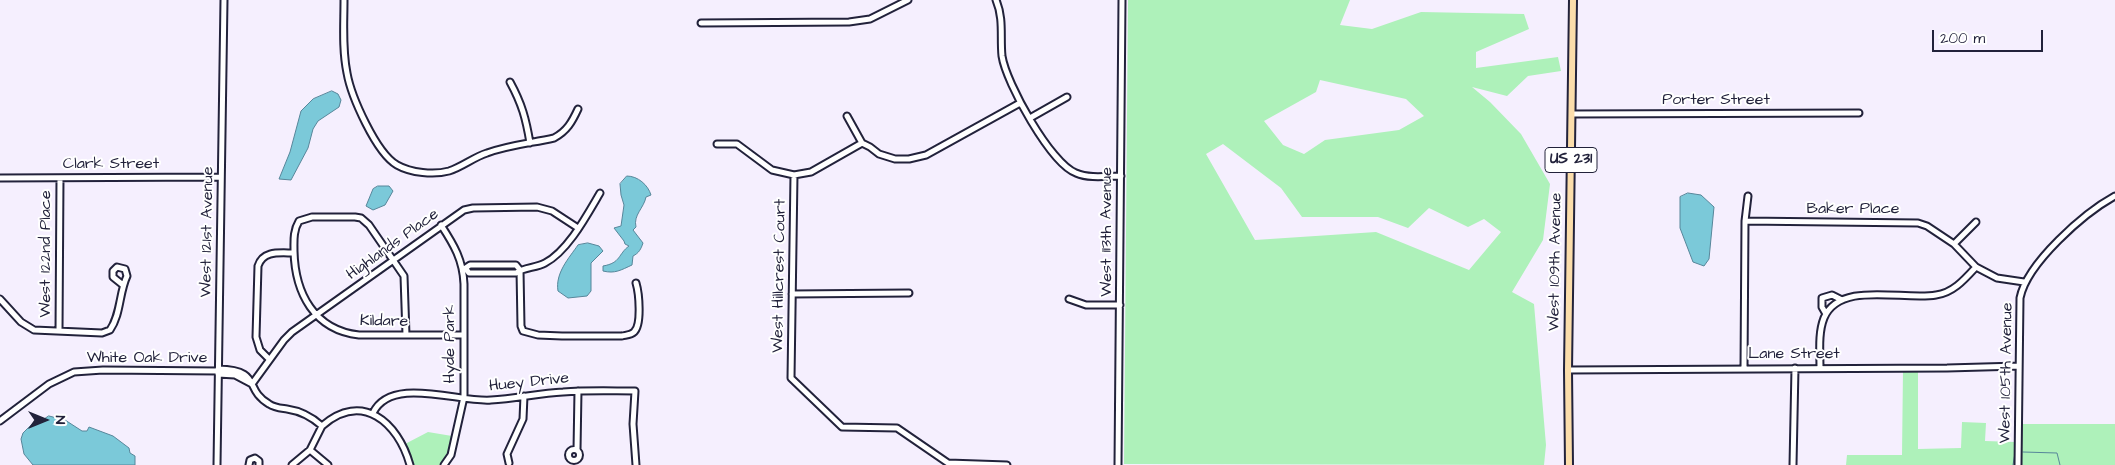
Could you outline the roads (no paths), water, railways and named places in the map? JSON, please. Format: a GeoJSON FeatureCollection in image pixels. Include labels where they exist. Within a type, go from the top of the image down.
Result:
{"type":"FeatureCollection","features":[{"type":"Feature","properties":{"kind":"main road","name":"West 109th Avenue"},"geometry":{"type":"LineString","coordinates":[[1569,465],[1568,370],[1573,0]]}},
{"type":"Feature","properties":{"kind":"street","name":"West 121st Avenue"},"geometry":{"type":"LineString","coordinates":[[217,465],[224,0]]}},
{"type":"Feature","properties":{"kind":"street"},"geometry":{"type":"LineString","coordinates":[[344,0],[345,58],[352,92],[362,117],[384,154],[397,165],[413,171],[435,173],[450,171],[486,153],[554,138],[564,133],[570,126],[578,109]]}},
{"type":"Feature","properties":{"kind":"street"},"geometry":{"type":"LineString","coordinates":[[700,22],[849,22],[870,19],[908,0]]}},
{"type":"Feature","properties":{"kind":"street"},"geometry":{"type":"LineString","coordinates":[[996,0],[1002,20],[1002,57],[1006,72],[1020,103],[1048,149],[1060,163],[1075,173],[1095,177],[1121,176]]}},
{"type":"Feature","properties":{"kind":"street","name":"West 113th Avenue"},"geometry":{"type":"LineString","coordinates":[[1118,465],[1122,0]]}},
{"type":"Feature","properties":{"kind":"street"},"geometry":{"type":"LineString","coordinates":[[510,82],[526,115],[530,143]]}},
{"type":"Feature","properties":{"kind":"street"},"geometry":{"type":"LineString","coordinates":[[1030,118],[1066,96]]}},
{"type":"Feature","properties":{"kind":"street"},"geometry":{"type":"LineString","coordinates":[[847,116],[862,143],[879,154],[895,159],[909,159],[926,155],[1020,103]]}},
{"type":"Feature","properties":{"kind":"street","name":"Porter Street"},"geometry":{"type":"LineString","coordinates":[[1572,114],[1860,113]]}},
{"type":"Feature","properties":{"kind":"street"},"geometry":{"type":"LineString","coordinates":[[718,144],[737,144],[772,170],[794,175],[810,172],[862,143]]}},
{"type":"Feature","properties":{"kind":"street","name":"West Hillcrest Court"},"geometry":{"type":"LineString","coordinates":[[794,175],[791,378],[842,428],[897,428],[948,463],[1007,465]]}},
{"type":"Feature","properties":{"kind":"street","name":"Clark Street"},"geometry":{"type":"LineString","coordinates":[[0,178],[222,178]]}},
{"type":"Feature","properties":{"kind":"street","name":"West 122nd Place"},"geometry":{"type":"LineString","coordinates":[[59,331],[60,178]]}},
{"type":"Feature","properties":{"kind":"street"},"geometry":{"type":"LineString","coordinates":[[520,270],[533,268],[554,257],[578,228],[600,193]]}},
{"type":"Feature","properties":{"kind":"street"},"geometry":{"type":"LineString","coordinates":[[1744,368],[1745,222],[1748,196]]}},
{"type":"Feature","properties":{"kind":"street"},"geometry":{"type":"LineString","coordinates":[[2024,282],[2029,274],[2075,224],[2092,210],[2115,196]]}},
{"type":"Feature","properties":{"kind":"street","name":"Highlands Place"},"geometry":{"type":"LineString","coordinates":[[252,384],[288,336],[464,210],[522,206],[537,207],[552,211],[578,228]]}},
{"type":"Feature","properties":{"kind":"street","name":"Kildare"},"geometry":{"type":"LineString","coordinates":[[393,259],[369,225],[361,218],[303,218],[294,231],[296,279],[300,290],[316,315],[336,329],[353,334],[464,335]]}},
{"type":"Feature","properties":{"kind":"street","name":"Baker Place"},"geometry":{"type":"LineString","coordinates":[[1745,222],[1918,223],[1927,226],[1954,244],[1976,267],[1997,278],[2024,282]]}},
{"type":"Feature","properties":{"kind":"street"},"geometry":{"type":"LineString","coordinates":[[1954,244],[1976,222]]}},
{"type":"Feature","properties":{"kind":"street","name":"Hyde Park"},"geometry":{"type":"LineString","coordinates":[[441,225],[457,249],[465,269],[464,398],[450,455],[444,465]]}},
{"type":"Feature","properties":{"kind":"street"},"geometry":{"type":"LineString","coordinates":[[269,359],[260,350],[256,337],[258,266],[262,258],[270,254],[294,253]]}},
{"type":"Feature","properties":{"kind":"street"},"geometry":{"type":"LineString","coordinates":[[393,259],[401,270],[405,281],[406,335]]}},
{"type":"Feature","properties":{"kind":"street"},"geometry":{"type":"LineString","coordinates":[[465,269],[470,265],[516,266],[520,270],[521,326],[524,332],[538,335],[622,336],[634,332],[638,327],[639,292],[636,283]]}},
{"type":"Feature","properties":{"kind":"street"},"geometry":{"type":"LineString","coordinates":[[1820,368],[1822,323],[1826,314],[1842,300],[1856,295],[1936,296],[1961,284],[1976,267]]}},
{"type":"Feature","properties":{"kind":"street","name":"West 105th Avenue"},"geometry":{"type":"LineString","coordinates":[[2018,465],[2020,298],[2024,282]]}},
{"type":"Feature","properties":{"kind":"street"},"geometry":{"type":"LineString","coordinates":[[0,299],[30,328],[102,333],[110,330],[115,322],[123,285]]}},
{"type":"Feature","properties":{"kind":"street"},"geometry":{"type":"LineString","coordinates":[[792,294],[909,293]]}},
{"type":"Feature","properties":{"kind":"street"},"geometry":{"type":"LineString","coordinates":[[1826,314],[1822,307],[1822,298],[1832,295],[1842,300]]}},
{"type":"Feature","properties":{"kind":"street"},"geometry":{"type":"LineString","coordinates":[[1069,299],[1086,305],[1120,305]]}},
{"type":"Feature","properties":{"kind":"street","name":"Lane Street"},"geometry":{"type":"LineString","coordinates":[[1568,370],[2019,366]]}},
{"type":"Feature","properties":{"kind":"street"},"geometry":{"type":"LineString","coordinates":[[1793,465],[1795,368]]}},
{"type":"Feature","properties":{"kind":"street","name":"White Oak Drive"},"geometry":{"type":"LineString","coordinates":[[0,421],[49,384],[74,372],[97,370],[218,371],[235,375],[252,384]]}},
{"type":"Feature","properties":{"kind":"street"},"geometry":{"type":"LineString","coordinates":[[252,384],[266,403],[278,408],[302,413],[322,426]]}},
{"type":"Feature","properties":{"kind":"street"},"geometry":{"type":"LineString","coordinates":[[577,450],[578,391]]}},
{"type":"Feature","properties":{"kind":"street","name":"Huey Drive"},"geometry":{"type":"LineString","coordinates":[[374,414],[377,406],[387,399],[404,394],[427,393],[476,400],[491,400],[578,391],[635,391],[633,424],[636,465]]}},
{"type":"Feature","properties":{"kind":"street"},"geometry":{"type":"LineString","coordinates":[[516,464],[508,464],[507,454],[523,419],[524,396]]}},
{"type":"Feature","properties":{"kind":"street"},"geometry":{"type":"LineString","coordinates":[[292,465],[310,450],[322,426],[335,416],[350,410],[362,410],[374,414],[386,422],[402,446],[410,465]]}},
{"type":"Feature","properties":{"kind":"street"},"geometry":{"type":"LineString","coordinates":[[310,450],[328,465]]}},
{"type":"Feature","properties":{"kind":"street"},"geometry":{"type":"LineString","coordinates":[[248,465],[250,460],[254,458],[259,461],[259,465]]}},
{"type":"Feature","properties":{"kind":"water"},"geometry":{"type":"Polygon","coordinates":[[[332,91],[338,94],[341,100],[339,107],[318,121],[313,129],[308,148],[291,180],[279,179],[290,152],[301,111],[313,99],[332,91]]]}},
{"type":"Feature","properties":{"kind":"water"},"geometry":{"type":"Polygon","coordinates":[[[627,176],[642,182],[648,188],[651,195],[646,197],[637,215],[636,227],[633,230],[643,243],[640,251],[633,256],[632,265],[615,272],[607,272],[603,271],[603,266],[613,263],[629,246],[625,244],[614,228],[621,226],[624,205],[620,184],[627,176]]]}},
{"type":"Feature","properties":{"kind":"water"},"geometry":{"type":"Polygon","coordinates":[[[378,186],[389,186],[393,191],[385,205],[373,210],[366,206],[373,189],[378,186]]]}},
{"type":"Feature","properties":{"kind":"water"},"geometry":{"type":"Polygon","coordinates":[[[1688,193],[1701,195],[1714,207],[1709,259],[1704,266],[1693,262],[1680,228],[1680,197],[1688,193]]]}},
{"type":"Feature","properties":{"kind":"water"},"geometry":{"type":"Polygon","coordinates":[[[588,243],[599,246],[603,251],[591,263],[591,291],[587,296],[568,298],[558,291],[561,272],[578,245],[588,243]]]}},
{"type":"Feature","properties":{"kind":"water"},"geometry":{"type":"Polygon","coordinates":[[[49,416],[65,420],[82,431],[87,431],[89,427],[113,436],[129,448],[130,453],[135,456],[135,465],[33,465],[24,454],[21,439],[23,433],[35,421],[39,422],[49,416]]]}},
{"type":"Feature","properties":{"kind":"waterway"},"geometry":{"type":"LineString","coordinates":[[2023,452],[2057,453],[2060,465]]}},
{"type":"Feature","properties":{"kind":"waterway"},"geometry":{"type":"LineString","coordinates":[[2013,465],[2015,453]]}}]}
